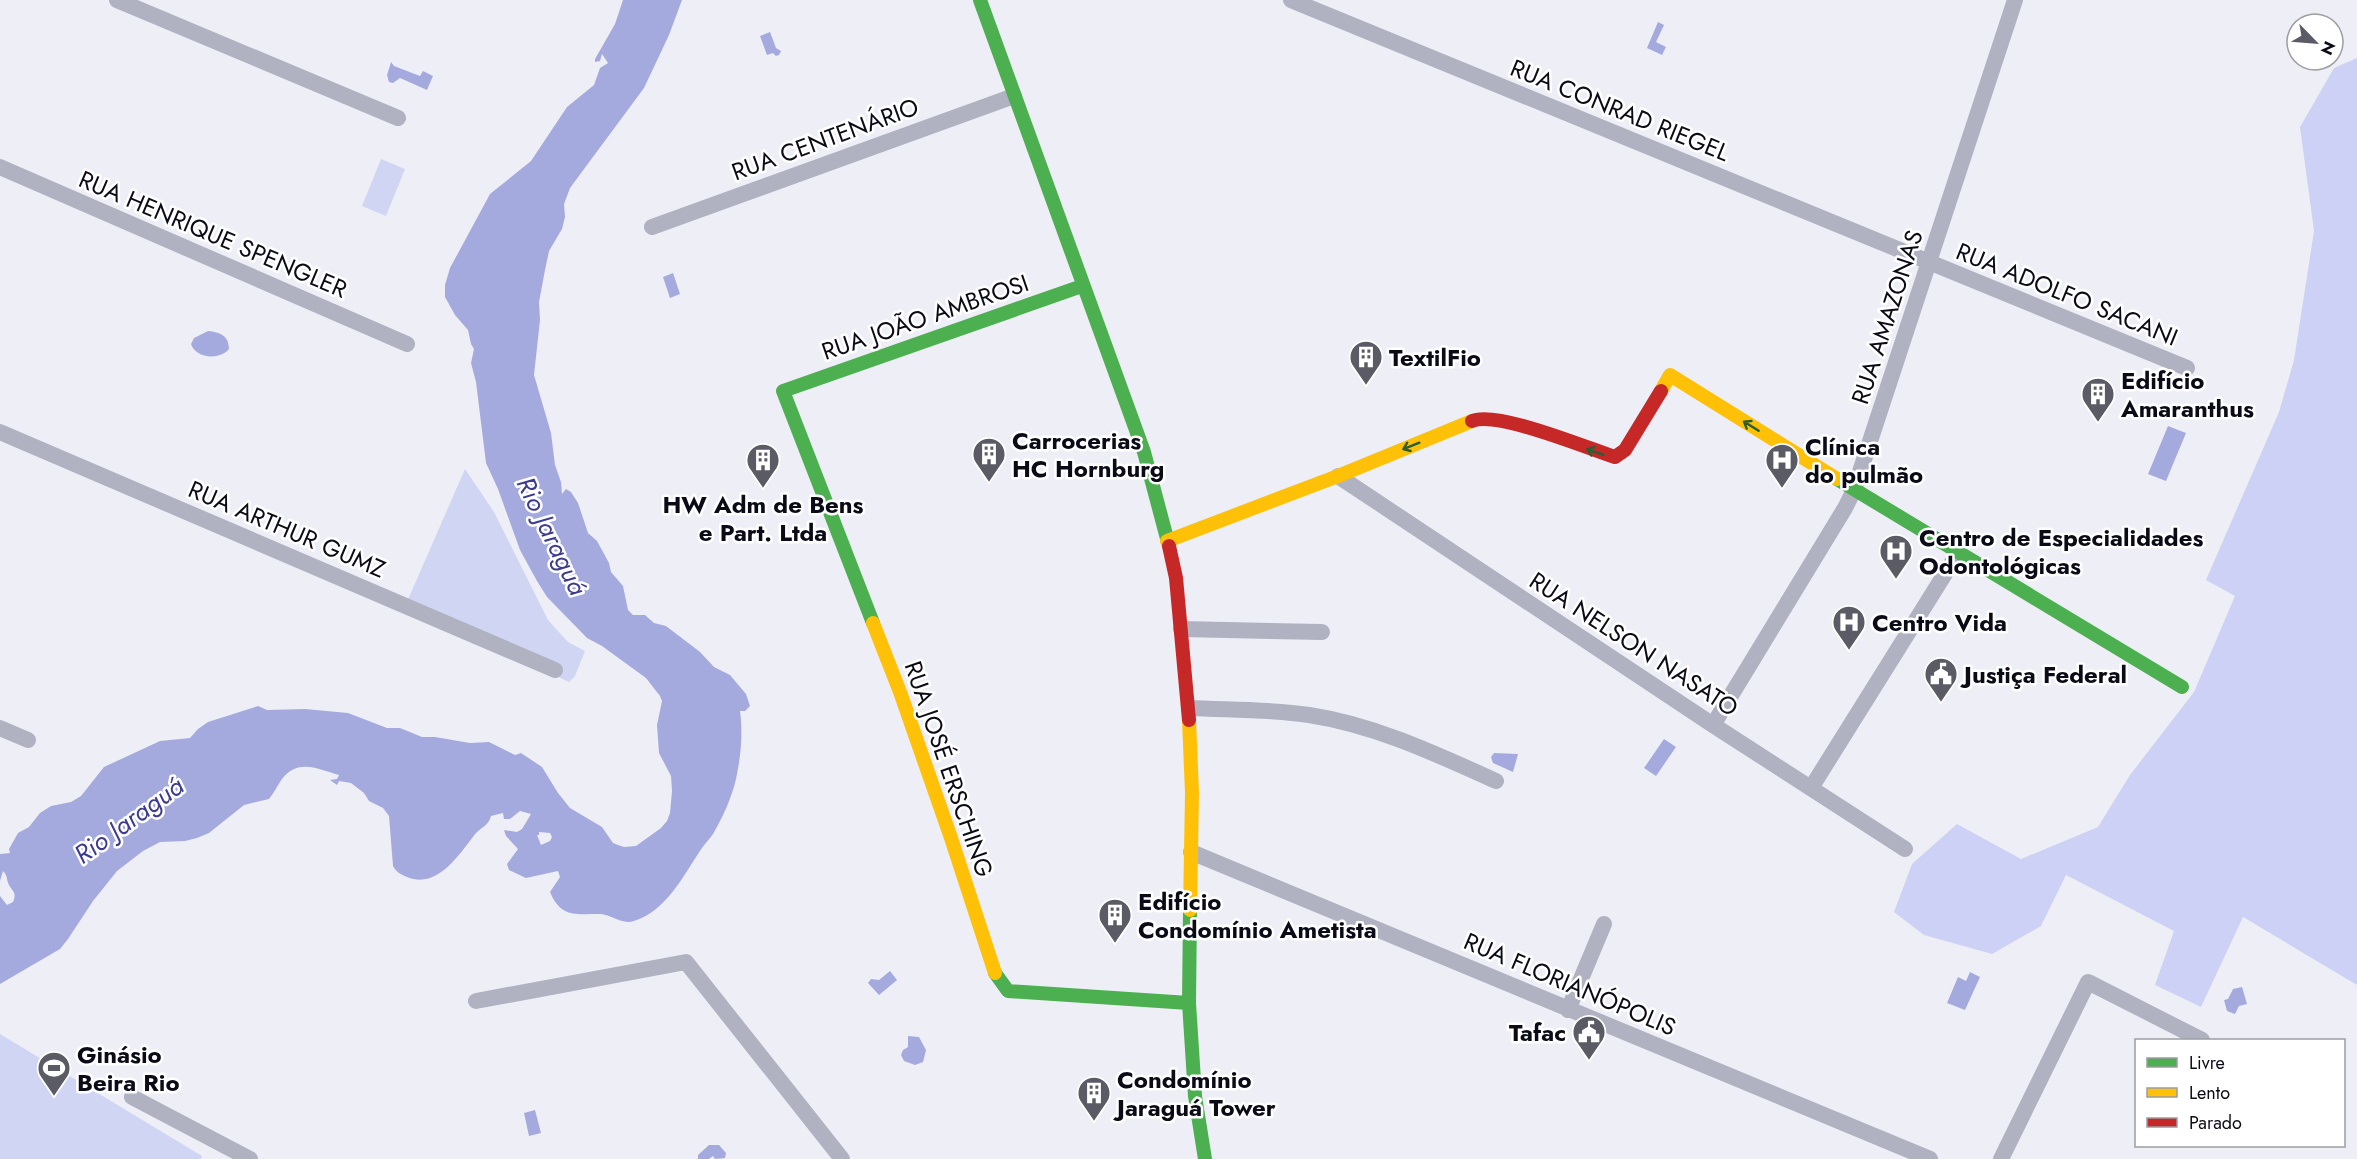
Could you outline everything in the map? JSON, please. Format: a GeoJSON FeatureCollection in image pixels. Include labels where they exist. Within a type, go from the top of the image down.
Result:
{"type":"FeatureCollection","features":[{"type":"Feature","properties":{"kind":"street"},"geometry":{"type":"LineString","coordinates":[[117,0],[398,118]]}},
{"type":"Feature","properties":{"kind":"street"},"geometry":{"type":"LineString","coordinates":[[980,0],[1144,452],[1176,578],[1189,708],[1191,852],[1189,1003],[1194,1096],[1205,1159]]}},
{"type":"Feature","properties":{"kind":"street","name":"RUA CONRAD RIEGEL"},"geometry":{"type":"LineString","coordinates":[[1291,0],[1929,264]]}},
{"type":"Feature","properties":{"kind":"street","name":"RUA AMAZONAS"},"geometry":{"type":"LineString","coordinates":[[1713,725],[1854,490],[2015,0]]}},
{"type":"Feature","properties":{"kind":"street","name":"RUA CENTENÁRIO"},"geometry":{"type":"LineString","coordinates":[[652,227],[1014,96]]}},
{"type":"Feature","properties":{"kind":"street","name":"RUA HENRIQUE SPENGLER"},"geometry":{"type":"LineString","coordinates":[[0,167],[407,344]]}},
{"type":"Feature","properties":{"kind":"street","name":"RUA ADOLFO SACANI"},"geometry":{"type":"LineString","coordinates":[[1929,264],[2187,368]]}},
{"type":"Feature","properties":{"kind":"street","name":"RUA JOÃO AMBROSI"},"geometry":{"type":"LineString","coordinates":[[783,391],[1082,286]]}},
{"type":"Feature","properties":{"kind":"street"},"geometry":{"type":"LineString","coordinates":[[1167,541],[1338,476],[1478,418],[1516,424],[1615,457],[1625,450],[1670,375],[1854,490],[2182,687]]}},
{"type":"Feature","properties":{"kind":"street","name":"RUA JOSÉ ERSCHING"},"geometry":{"type":"LineString","coordinates":[[783,391],[900,692],[951,838],[993,971],[1008,991],[1189,1003]]}},
{"type":"Feature","properties":{"kind":"street","name":"RUA ARTHUR GUMZ"},"geometry":{"type":"LineString","coordinates":[[0,432],[555,670]]}},
{"type":"Feature","properties":{"kind":"street","name":"RUA NELSON NASATO"},"geometry":{"type":"LineString","coordinates":[[1338,476],[1713,725],[1905,849]]}},
{"type":"Feature","properties":{"kind":"street"},"geometry":{"type":"LineString","coordinates":[[1811,788],[1958,553]]}},
{"type":"Feature","properties":{"kind":"street"},"geometry":{"type":"LineString","coordinates":[[1181,629],[1323,632]]}},
{"type":"Feature","properties":{"kind":"street"},"geometry":{"type":"LineString","coordinates":[[1189,708],[1308,715],[1347,723],[1402,740],[1496,781]]}},
{"type":"Feature","properties":{"kind":"street"},"geometry":{"type":"LineString","coordinates":[[0,728],[28,740]]}},
{"type":"Feature","properties":{"kind":"street","name":"RUA FLORIANÓPOLIS"},"geometry":{"type":"LineString","coordinates":[[1191,852],[1930,1159]]}},
{"type":"Feature","properties":{"kind":"street"},"geometry":{"type":"LineString","coordinates":[[1568,1010],[1604,924]]}},
{"type":"Feature","properties":{"kind":"street"},"geometry":{"type":"LineString","coordinates":[[476,1000],[686,962],[842,1159]]}},
{"type":"Feature","properties":{"kind":"street"},"geometry":{"type":"LineString","coordinates":[[2001,1159],[2088,982],[2198,1039]]}},
{"type":"Feature","properties":{"kind":"street"},"geometry":{"type":"LineString","coordinates":[[132,1097],[250,1159]]}},
{"type":"Feature","properties":{"kind":"shaded area"},"geometry":{"type":"Polygon","coordinates":[[[2357,58],[2357,985],[2243,917],[2201,1007],[2155,985],[2174,931],[2066,875],[2041,926],[1992,954],[1924,935],[1894,912],[1912,864],[1957,824],[2021,859],[2098,827],[2130,775],[2194,692],[2235,596],[2206,580],[2279,412],[2294,360],[2314,231],[2300,127],[2332,72],[2345,72],[2345,63],[2357,58]]]}},
{"type":"Feature","properties":{"kind":"shaded area"},"geometry":{"type":"Polygon","coordinates":[[[381,159],[405,169],[386,216],[362,206],[381,159]]]}},
{"type":"Feature","properties":{"kind":"shaded area"},"geometry":{"type":"Polygon","coordinates":[[[465,469],[494,512],[548,620],[568,642],[585,651],[575,676],[569,682],[406,604],[465,469]]]}},
{"type":"Feature","properties":{"kind":"shaded area","name":"Ginásio Beira Rio"},"geometry":{"type":"Polygon","coordinates":[[[0,1034],[202,1156],[201,1159],[0,1159],[0,1034]]]}},
{"type":"Feature","properties":{"kind":"water","name":"Rio Jaraguá"},"geometry":{"type":"Polygon","coordinates":[[[623,0],[682,0],[669,35],[644,88],[570,188],[564,204],[565,217],[562,229],[549,251],[545,270],[539,302],[540,320],[534,375],[551,433],[562,494],[566,489],[571,492],[578,503],[588,533],[597,541],[609,563],[611,572],[623,586],[628,610],[633,615],[645,615],[654,623],[666,626],[700,652],[714,667],[730,675],[746,694],[750,706],[745,711],[740,711],[741,745],[736,779],[726,808],[713,834],[674,891],[646,916],[630,922],[603,914],[576,914],[559,906],[550,892],[560,877],[558,871],[526,878],[509,870],[507,864],[518,849],[506,836],[504,830],[517,832],[522,829],[531,814],[520,811],[510,819],[504,819],[503,813],[491,816],[487,824],[476,833],[447,867],[438,874],[418,880],[400,874],[393,866],[389,816],[383,808],[369,801],[364,793],[351,783],[339,781],[337,785],[330,780],[337,779],[339,775],[316,768],[302,767],[288,773],[269,799],[244,805],[209,833],[185,841],[160,842],[143,851],[117,871],[60,949],[0,984],[0,896],[7,905],[13,902],[15,897],[3,871],[0,881],[0,854],[10,853],[9,849],[18,833],[29,827],[40,813],[51,806],[71,802],[81,796],[104,767],[160,741],[190,738],[208,722],[258,706],[267,710],[305,709],[348,713],[387,728],[400,728],[422,737],[470,743],[489,742],[515,755],[521,753],[542,767],[570,808],[602,827],[613,843],[624,847],[636,846],[667,821],[672,791],[671,776],[659,753],[657,725],[662,701],[660,696],[646,678],[587,638],[547,597],[520,550],[486,463],[476,382],[471,363],[474,349],[468,330],[455,315],[445,297],[445,285],[450,268],[490,194],[531,161],[567,107],[594,85],[600,68],[608,63],[602,54],[600,61],[595,62],[595,59],[615,24],[623,0]],[[539,832],[537,835],[541,845],[550,841],[552,837],[550,833],[539,832]]]}},
{"type":"Feature","properties":{"kind":"water"},"geometry":{"type":"Polygon","coordinates":[[[1658,22],[1664,25],[1656,42],[1666,47],[1662,55],[1647,48],[1658,22]]]}},
{"type":"Feature","properties":{"kind":"water"},"geometry":{"type":"Polygon","coordinates":[[[770,32],[776,48],[781,51],[776,56],[773,53],[767,55],[760,36],[770,32]]]}},
{"type":"Feature","properties":{"kind":"water"},"geometry":{"type":"Polygon","coordinates":[[[391,62],[394,66],[420,76],[423,71],[433,76],[427,90],[400,78],[393,83],[389,82],[387,75],[391,62]]]}},
{"type":"Feature","properties":{"kind":"water"},"geometry":{"type":"Polygon","coordinates":[[[673,273],[680,294],[670,298],[663,277],[673,273]]]}},
{"type":"Feature","properties":{"kind":"water"},"geometry":{"type":"Polygon","coordinates":[[[208,331],[216,332],[227,341],[229,349],[225,353],[208,356],[194,349],[191,344],[194,338],[208,331]]]}},
{"type":"Feature","properties":{"kind":"water"},"geometry":{"type":"Polygon","coordinates":[[[2168,426],[2186,433],[2166,481],[2148,474],[2168,426]]]}},
{"type":"Feature","properties":{"kind":"water"},"geometry":{"type":"Polygon","coordinates":[[[1664,739],[1676,747],[1656,776],[1644,768],[1664,739]]]}},
{"type":"Feature","properties":{"kind":"water"},"geometry":{"type":"Polygon","coordinates":[[[1494,753],[1518,754],[1513,772],[1493,763],[1491,757],[1494,753]]]}},
{"type":"Feature","properties":{"kind":"water"},"geometry":{"type":"Polygon","coordinates":[[[890,971],[897,980],[879,995],[868,983],[871,979],[879,980],[890,971]]]}},
{"type":"Feature","properties":{"kind":"water"},"geometry":{"type":"Polygon","coordinates":[[[1970,972],[1980,977],[1965,1010],[1947,1003],[1958,977],[1966,981],[1970,972]]]}},
{"type":"Feature","properties":{"kind":"water"},"geometry":{"type":"Polygon","coordinates":[[[2242,987],[2247,1004],[2239,1006],[2235,1014],[2227,1011],[2224,1000],[2228,999],[2233,989],[2242,987]]]}},
{"type":"Feature","properties":{"kind":"water"},"geometry":{"type":"Polygon","coordinates":[[[908,1036],[919,1037],[926,1050],[923,1062],[915,1065],[904,1061],[901,1055],[908,1047],[908,1036]]]}},
{"type":"Feature","properties":{"kind":"water"},"geometry":{"type":"Polygon","coordinates":[[[535,1110],[541,1133],[529,1136],[524,1113],[535,1110]]]}},
{"type":"Feature","properties":{"kind":"water"},"geometry":{"type":"Polygon","coordinates":[[[709,1145],[719,1145],[726,1153],[725,1158],[715,1159],[713,1156],[709,1159],[698,1159],[698,1155],[709,1145]]]}},
{"type":"Feature","properties":{"kind":"traffic: fast"},"geometry":{"type":"LineString","coordinates":[[980,0],[1144,452],[1169,546]]}},
{"type":"Feature","properties":{"kind":"traffic: fast"},"geometry":{"type":"LineString","coordinates":[[873,623],[783,391],[1082,286]]}},
{"type":"Feature","properties":{"kind":"traffic: fast"},"geometry":{"type":"LineString","coordinates":[[1837,479],[2182,687]]}},
{"type":"Feature","properties":{"kind":"traffic: fast"},"geometry":{"type":"LineString","coordinates":[[1190,910],[1189,1003],[1195,1096],[1205,1159]]}},
{"type":"Feature","properties":{"kind":"traffic: fast"},"geometry":{"type":"LineString","coordinates":[[995,973],[1008,991],[1189,1003]]}},
{"type":"Feature","properties":{"kind":"traffic: slow"},"geometry":{"type":"LineString","coordinates":[[1661,391],[1670,375],[1837,479]]}},
{"type":"Feature","properties":{"kind":"traffic: slow"},"geometry":{"type":"LineString","coordinates":[[1167,541],[1338,476],[1472,421]]}},
{"type":"Feature","properties":{"kind":"traffic: slow"},"geometry":{"type":"LineString","coordinates":[[873,623],[900,692],[951,838],[995,973]]}},
{"type":"Feature","properties":{"kind":"traffic: slow"},"geometry":{"type":"LineString","coordinates":[[1189,720],[1192,793],[1190,910]]}},
{"type":"Feature","properties":{"kind":"traffic: jam"},"geometry":{"type":"LineString","coordinates":[[1472,421],[1484,419],[1520,425],[1615,457],[1625,450],[1661,391]]}},
{"type":"Feature","properties":{"kind":"traffic: jam"},"geometry":{"type":"LineString","coordinates":[[1169,546],[1176,578],[1189,720]]}},
{"type":"Feature","properties":{"kind":"place","name":"TextilFio"},"geometry":{"type":"Point","coordinates":[1366,386]}},
{"type":"Feature","properties":{"kind":"place","name":"Edifício Amaranthus"},"geometry":{"type":"Point","coordinates":[2098,423]}},
{"type":"Feature","properties":{"kind":"place","name":"Carrocerias HC Hornburg"},"geometry":{"type":"Point","coordinates":[989,483]}},
{"type":"Feature","properties":{"kind":"place","name":"HW Adm de Bens e Part. Ltda"},"geometry":{"type":"Point","coordinates":[763,489]}},
{"type":"Feature","properties":{"kind":"place","name":"Clínica do pulmão"},"geometry":{"type":"Point","coordinates":[1782,489]}},
{"type":"Feature","properties":{"kind":"place","name":"Centro de Especialidades Odontológicas"},"geometry":{"type":"Point","coordinates":[1896,580]}},
{"type":"Feature","properties":{"kind":"place","name":"Centro Vida"},"geometry":{"type":"Point","coordinates":[1849,651]}},
{"type":"Feature","properties":{"kind":"place","name":"Justiça Federal"},"geometry":{"type":"Point","coordinates":[1941,703]}},
{"type":"Feature","properties":{"kind":"place","name":"Edifício Condomínio Ametista"},"geometry":{"type":"Point","coordinates":[1115,944]}},
{"type":"Feature","properties":{"kind":"place","name":"Tafac"},"geometry":{"type":"Point","coordinates":[1589,1061]}},
{"type":"Feature","properties":{"kind":"place","name":"Ginásio Beira Rio"},"geometry":{"type":"Point","coordinates":[54,1097]}},
{"type":"Feature","properties":{"kind":"place","name":"Condomínio Jaraguá Tower"},"geometry":{"type":"Point","coordinates":[1094,1122]}}]}
